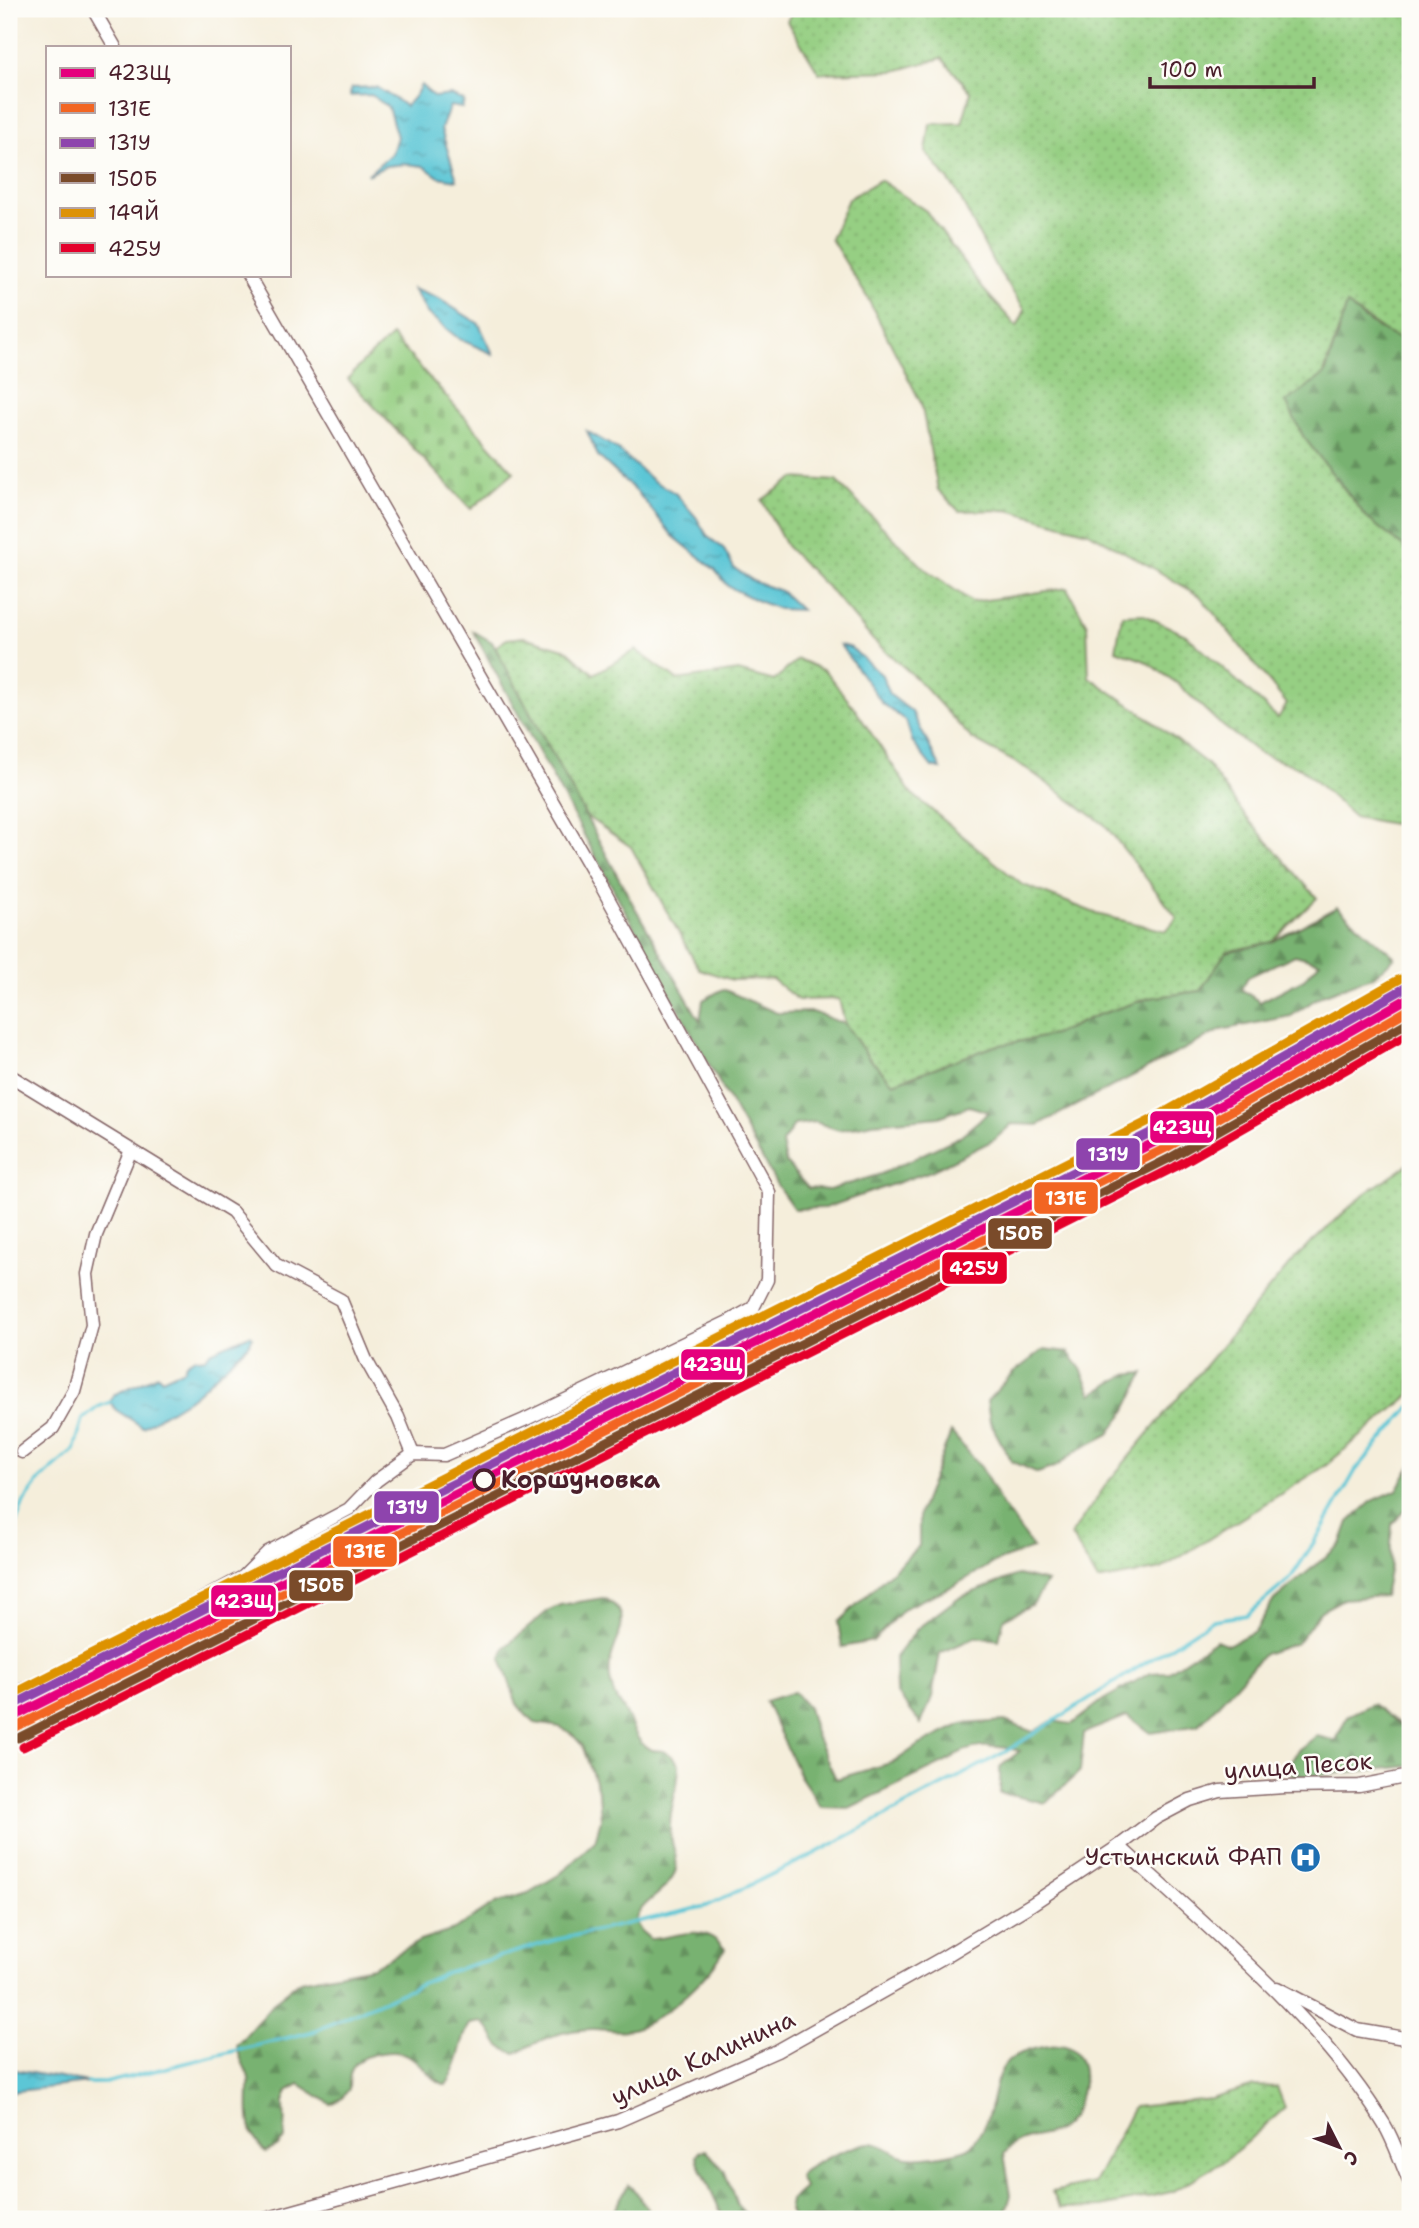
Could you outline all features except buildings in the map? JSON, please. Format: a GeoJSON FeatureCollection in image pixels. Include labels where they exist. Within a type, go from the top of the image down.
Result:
{"type":"FeatureCollection","features":[{"type":"Feature","properties":{"kind":"street"},"geometry":{"type":"LineString","coordinates":[[93,9],[114,46]]}},
{"type":"Feature","properties":{"kind":"street"},"geometry":{"type":"LineString","coordinates":[[9,1695],[67,1672],[243,1577],[268,1552],[349,1509],[376,1481],[413,1454],[444,1455],[524,1420],[729,1322],[753,1308],[767,1280],[769,1192],[603,889],[249,276]]}},
{"type":"Feature","properties":{"kind":"street"},"geometry":{"type":"LineString","coordinates":[[9,1075],[232,1212],[277,1266],[341,1300],[366,1360],[398,1417],[413,1454]]}},
{"type":"Feature","properties":{"kind":"street"},"geometry":{"type":"LineString","coordinates":[[22,1452],[53,1428],[74,1391],[92,1325],[88,1274],[96,1234],[131,1150]]}},
{"type":"Feature","properties":{"kind":"street","name":"улица Песок"},"geometry":{"type":"LineString","coordinates":[[1119,1846],[1167,1812],[1190,1800],[1220,1791],[1359,1786],[1410,1776]]}},
{"type":"Feature","properties":{"kind":"street"},"geometry":{"type":"LineString","coordinates":[[1119,1846],[1268,1983],[1346,2070],[1385,2126],[1410,2183]]}},
{"type":"Feature","properties":{"kind":"street","name":"улица Калинина"},"geometry":{"type":"LineString","coordinates":[[265,2219],[630,2116],[777,2051],[955,1951],[1119,1846]]}},
{"type":"Feature","properties":{"kind":"street"},"geometry":{"type":"LineString","coordinates":[[1268,1983],[1357,2030],[1410,2039]]}},
{"type":"Feature","properties":{"kind":"green space"},"geometry":{"type":"Polygon","coordinates":[[[794,9],[1357,9],[1359,13],[1370,9],[1410,9],[1410,342],[1394,338],[1347,305],[1303,436],[1364,514],[1410,551],[1410,827],[1354,817],[1301,768],[1259,753],[1219,723],[1178,684],[1145,661],[1116,650],[1122,615],[1142,614],[1186,635],[1278,718],[1287,704],[1201,597],[1088,532],[1008,510],[959,511],[938,490],[921,403],[867,297],[831,239],[848,199],[880,180],[926,211],[984,290],[1017,327],[1025,310],[994,264],[956,190],[926,152],[930,124],[962,123],[971,92],[942,58],[895,71],[819,73],[787,21],[794,9]]]}},
{"type":"Feature","properties":{"kind":"green space"},"geometry":{"type":"Polygon","coordinates":[[[1347,304],[1377,327],[1410,342],[1410,552],[1368,519],[1303,436],[1286,402],[1325,374],[1347,304]]]}},
{"type":"Feature","properties":{"kind":"green space"},"geometry":{"type":"Polygon","coordinates":[[[392,336],[514,472],[471,509],[348,379],[392,336]]]}},
{"type":"Feature","properties":{"kind":"green space"},"geometry":{"type":"Polygon","coordinates":[[[794,478],[836,481],[925,569],[972,602],[1067,588],[1087,625],[1089,677],[1143,714],[1207,764],[1246,817],[1317,898],[1272,942],[1226,952],[1200,991],[1149,998],[1095,1016],[1054,1035],[995,1046],[893,1083],[868,1057],[845,1024],[839,999],[798,1000],[772,979],[732,980],[699,969],[631,847],[586,816],[495,647],[507,639],[524,637],[567,650],[594,674],[636,650],[677,680],[738,671],[774,681],[798,659],[825,671],[855,709],[911,793],[1021,884],[1100,915],[1166,931],[1177,918],[1105,825],[1026,768],[972,739],[916,678],[873,640],[831,591],[786,546],[762,500],[794,478]]]}},
{"type":"Feature","properties":{"kind":"green space"},"geometry":{"type":"Polygon","coordinates":[[[473,631],[492,642],[634,906],[700,1021],[703,1000],[723,989],[777,1013],[813,1012],[845,1024],[868,1057],[893,1083],[995,1046],[1054,1035],[1095,1016],[1149,998],[1200,991],[1226,952],[1272,942],[1337,907],[1395,957],[1374,976],[1322,995],[1291,1016],[1221,1030],[1038,1125],[1012,1124],[994,1140],[931,1171],[825,1208],[794,1209],[777,1185],[473,631]],[[1295,955],[1248,977],[1241,989],[1260,1002],[1304,979],[1320,962],[1295,955]],[[969,1106],[939,1117],[873,1123],[839,1130],[815,1122],[794,1125],[782,1143],[786,1163],[808,1188],[829,1190],[881,1174],[959,1137],[989,1112],[969,1106]]]}},
{"type":"Feature","properties":{"kind":"green space"},"geometry":{"type":"Polygon","coordinates":[[[1410,1163],[1410,1395],[1325,1466],[1161,1569],[1098,1581],[1071,1535],[1108,1482],[1293,1260],[1364,1194],[1410,1163]]]}},
{"type":"Feature","properties":{"kind":"green space"},"geometry":{"type":"Polygon","coordinates":[[[1044,1349],[1068,1352],[1081,1369],[1092,1394],[1125,1375],[1144,1373],[1126,1410],[1109,1434],[1078,1450],[1057,1466],[1038,1473],[1011,1461],[990,1422],[987,1401],[1013,1373],[1044,1349]]]}},
{"type":"Feature","properties":{"kind":"green space"},"geometry":{"type":"Polygon","coordinates":[[[951,1432],[981,1467],[1002,1505],[1033,1548],[994,1563],[953,1586],[904,1608],[873,1641],[842,1647],[838,1622],[919,1546],[919,1514],[951,1432]]]}},
{"type":"Feature","properties":{"kind":"green space"},"geometry":{"type":"Polygon","coordinates":[[[1410,1468],[1410,1511],[1406,1510],[1392,1524],[1390,1566],[1384,1596],[1343,1599],[1321,1611],[1297,1643],[1264,1654],[1199,1725],[1151,1733],[1127,1716],[1084,1733],[1080,1771],[1046,1803],[1000,1793],[1000,1767],[1020,1751],[984,1747],[957,1754],[950,1760],[849,1808],[821,1807],[800,1776],[765,1701],[794,1692],[808,1708],[816,1736],[836,1779],[894,1762],[917,1746],[962,1724],[1005,1721],[1033,1732],[1052,1721],[1072,1724],[1103,1700],[1150,1673],[1168,1672],[1216,1640],[1228,1645],[1255,1631],[1274,1600],[1341,1544],[1349,1522],[1372,1501],[1397,1490],[1410,1468]]]}},
{"type":"Feature","properties":{"kind":"green space"},"geometry":{"type":"Polygon","coordinates":[[[1018,1575],[1047,1582],[1033,1604],[1004,1619],[999,1640],[976,1637],[940,1653],[932,1697],[921,1724],[896,1692],[895,1657],[918,1628],[958,1598],[1018,1575]]]}},
{"type":"Feature","properties":{"kind":"green space"},"geometry":{"type":"Polygon","coordinates":[[[603,1598],[614,1605],[622,1620],[610,1664],[610,1681],[615,1696],[642,1743],[652,1750],[668,1753],[679,1765],[670,1821],[670,1835],[676,1859],[675,1871],[669,1883],[642,1908],[635,1921],[650,1939],[699,1933],[708,1935],[725,1949],[707,1973],[682,1998],[668,2010],[639,2027],[622,2031],[572,2031],[544,2039],[516,2053],[498,2044],[482,2022],[470,2024],[454,2071],[446,2085],[435,2079],[408,2055],[388,2052],[373,2054],[356,2063],[349,2079],[349,2089],[341,2099],[331,2104],[299,2084],[288,2091],[284,2102],[285,2138],[277,2147],[266,2152],[252,2133],[249,2117],[249,2079],[237,2045],[278,1998],[300,1981],[373,1967],[420,1941],[454,1930],[496,1903],[528,1893],[560,1874],[595,1841],[601,1819],[599,1793],[582,1745],[572,1734],[560,1727],[535,1723],[526,1715],[517,1704],[501,1658],[505,1647],[549,1610],[560,1605],[603,1598]]]}},
{"type":"Feature","properties":{"kind":"green space"},"geometry":{"type":"Polygon","coordinates":[[[1372,1704],[1405,1728],[1410,1726],[1410,1766],[1293,1778],[1289,1765],[1299,1749],[1317,1736],[1336,1741],[1347,1716],[1372,1704]]]}},
{"type":"Feature","properties":{"kind":"green space"},"geometry":{"type":"Polygon","coordinates":[[[1061,2045],[1075,2051],[1082,2066],[1083,2084],[1078,2104],[1061,2128],[1020,2141],[1004,2154],[1011,2195],[1004,2219],[793,2219],[790,2200],[804,2188],[799,2176],[821,2161],[844,2151],[875,2143],[906,2157],[925,2157],[969,2148],[982,2130],[1003,2068],[1014,2057],[1032,2049],[1061,2045]]]}},
{"type":"Feature","properties":{"kind":"green space"},"geometry":{"type":"Polygon","coordinates":[[[1254,2086],[1277,2087],[1285,2108],[1225,2161],[1171,2192],[1102,2207],[1061,2208],[1052,2192],[1094,2183],[1134,2107],[1211,2099],[1254,2086]]]}},
{"type":"Feature","properties":{"kind":"green space"},"geometry":{"type":"Polygon","coordinates":[[[706,2150],[724,2170],[737,2205],[750,2219],[724,2219],[699,2164],[697,2156],[700,2151],[706,2150]]]}},
{"type":"Feature","properties":{"kind":"green space"},"geometry":{"type":"Polygon","coordinates":[[[628,2185],[637,2193],[653,2219],[609,2219],[628,2185]]]}},
{"type":"Feature","properties":{"kind":"water"},"geometry":{"type":"Polygon","coordinates":[[[421,85],[434,97],[451,95],[464,101],[462,108],[450,106],[441,129],[457,180],[439,177],[423,166],[407,164],[386,166],[367,175],[392,153],[397,137],[388,107],[371,95],[350,96],[351,88],[376,87],[406,106],[421,85]]]}},
{"type":"Feature","properties":{"kind":"water"},"geometry":{"type":"Polygon","coordinates":[[[413,289],[439,299],[479,324],[493,354],[459,339],[427,313],[413,289]]]}},
{"type":"Feature","properties":{"kind":"water"},"geometry":{"type":"Polygon","coordinates":[[[587,431],[617,449],[652,480],[675,493],[696,517],[708,537],[723,548],[734,568],[755,582],[781,591],[801,610],[779,609],[729,587],[714,569],[673,536],[638,493],[598,456],[587,431]]]}},
{"type":"Feature","properties":{"kind":"water"},"geometry":{"type":"Polygon","coordinates":[[[840,645],[851,648],[882,675],[889,694],[912,712],[941,769],[932,767],[913,743],[906,721],[883,704],[840,645]]]}},
{"type":"Feature","properties":{"kind":"water"},"geometry":{"type":"Polygon","coordinates":[[[250,1335],[253,1337],[248,1345],[195,1395],[143,1427],[116,1410],[110,1402],[113,1395],[158,1375],[162,1379],[184,1369],[186,1363],[195,1357],[206,1358],[210,1352],[250,1335]]]}},
{"type":"Feature","properties":{"kind":"water"},"geometry":{"type":"Polygon","coordinates":[[[9,2069],[88,2083],[9,2092],[9,2069]]]}},
{"type":"Feature","properties":{"kind":"waterway"},"geometry":{"type":"LineString","coordinates":[[9,1540],[24,1502],[40,1480],[74,1450],[83,1419],[98,1407],[110,1402]]}},
{"type":"Feature","properties":{"kind":"waterway"},"geometry":{"type":"LineString","coordinates":[[88,2083],[105,2083],[315,2031],[447,1972],[555,1940],[707,1906],[814,1854],[1005,1752],[1213,1620],[1247,1615],[1290,1579],[1356,1470],[1410,1407]]}},
{"type":"Feature","properties":{"kind":"transit line","name":"149Й"},"geometry":{"type":"LineString","coordinates":[[9,1696],[1151,1120],[1400,979]]}},
{"type":"Feature","properties":{"kind":"transit line","name":"131У"},"geometry":{"type":"LineString","coordinates":[[9,1707],[1156,1130],[1405,988]]}},
{"type":"Feature","properties":{"kind":"transit line","name":"423Щ"},"geometry":{"type":"LineString","coordinates":[[9,1719],[1161,1139],[1410,997]]}},
{"type":"Feature","properties":{"kind":"transit line","name":"131Е"},"geometry":{"type":"LineString","coordinates":[[14,1728],[1166,1148],[1410,1009]]}},
{"type":"Feature","properties":{"kind":"transit line","name":"150Б"},"geometry":{"type":"LineString","coordinates":[[18,1738],[1170,1158],[1410,1021]]}},
{"type":"Feature","properties":{"kind":"transit line","name":"425У"},"geometry":{"type":"LineString","coordinates":[[23,1747],[1175,1167],[1410,1033]]}},
{"type":"Feature","properties":{"kind":"place","name":"Коршуновка"},"geometry":{"type":"Point","coordinates":[484,1480]}},
{"type":"Feature","properties":{"kind":"place","name":"Устьинский ФАП"},"geometry":{"type":"Point","coordinates":[1305,1857]}}]}
